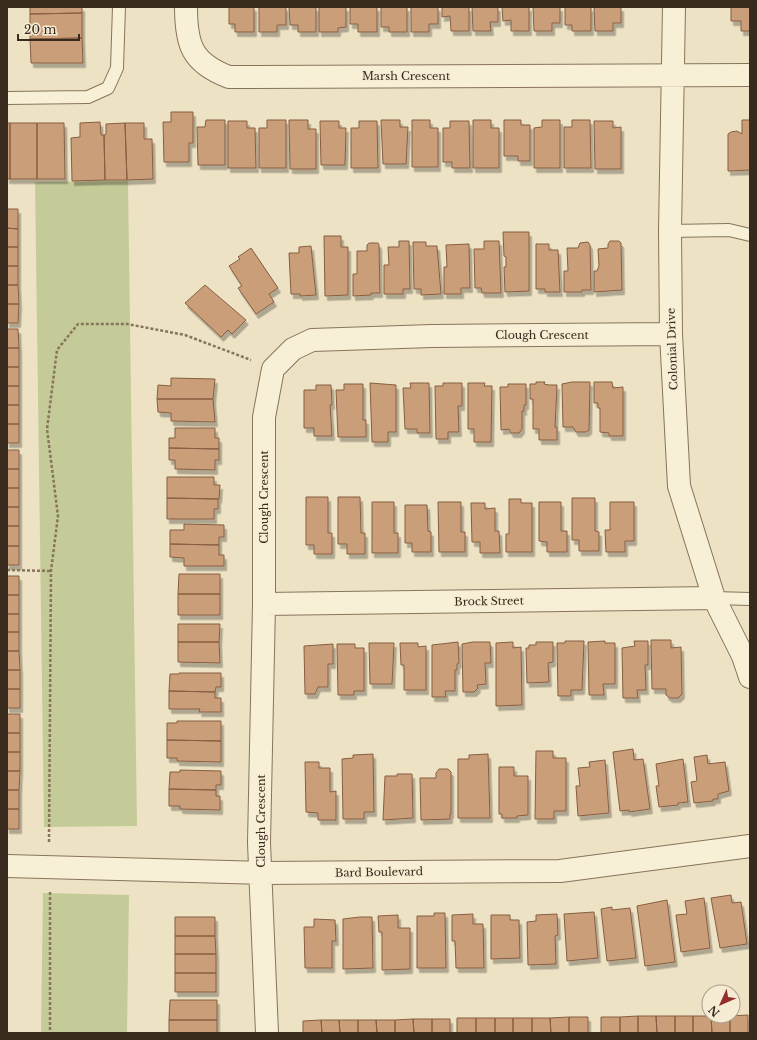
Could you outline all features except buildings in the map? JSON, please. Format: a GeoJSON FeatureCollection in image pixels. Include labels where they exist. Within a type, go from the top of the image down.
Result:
{"type":"FeatureCollection","features":[{"type":"Feature","properties":{"kind":"street","name":"Marsh Crescent"},"geometry":{"type":"LineString","coordinates":[[186,7],[186,23],[190,44],[198,59],[212,70],[229,77],[750,75]]}},
{"type":"Feature","properties":{"kind":"street","name":"Colonial Drive"},"geometry":{"type":"LineString","coordinates":[[674,7],[674,76],[670,231],[670,334],[679,486],[714,598],[743,656],[750,677]]}},
{"type":"Feature","properties":{"kind":"street","name":"Clough Crescent"},"geometry":{"type":"LineString","coordinates":[[268,1033],[259,844],[264,604],[264,417],[273,369],[293,349],[312,340],[432,336],[670,334]]}},
{"type":"Feature","properties":{"kind":"street","name":"Brock Street"},"geometry":{"type":"LineString","coordinates":[[264,604],[714,598]]}},
{"type":"Feature","properties":{"kind":"street","name":"Bard Boulevard"},"geometry":{"type":"LineString","coordinates":[[7,866],[260,873],[560,871],[750,846]]}},
{"type":"Feature","properties":{"kind":"lane"},"geometry":{"type":"LineString","coordinates":[[7,98],[88,97],[108,88],[117,68],[119,7]]}},
{"type":"Feature","properties":{"kind":"lane"},"geometry":{"type":"LineString","coordinates":[[670,231],[729,230],[750,235]]}},
{"type":"Feature","properties":{"kind":"lane"},"geometry":{"type":"LineString","coordinates":[[714,598],[750,598]]}},
{"type":"Feature","properties":{"kind":"path"},"geometry":{"type":"LineString","coordinates":[[49,842],[51,571],[58,516],[46,429],[56,350],[78,324],[127,324],[185,335],[250,360]]}},
{"type":"Feature","properties":{"kind":"path"},"geometry":{"type":"LineString","coordinates":[[7,570],[51,571]]}},
{"type":"Feature","properties":{"kind":"path"},"geometry":{"type":"LineString","coordinates":[[50,892],[50,1033]]}},
{"type":"Feature","properties":{"kind":"green space"},"geometry":{"type":"Polygon","coordinates":[[[128,181],[137,826],[44,827],[35,182],[128,181]]]}},
{"type":"Feature","properties":{"kind":"green space"},"geometry":{"type":"Polygon","coordinates":[[[43,893],[129,895],[127,1033],[41,1033],[43,893]]]}}]}
